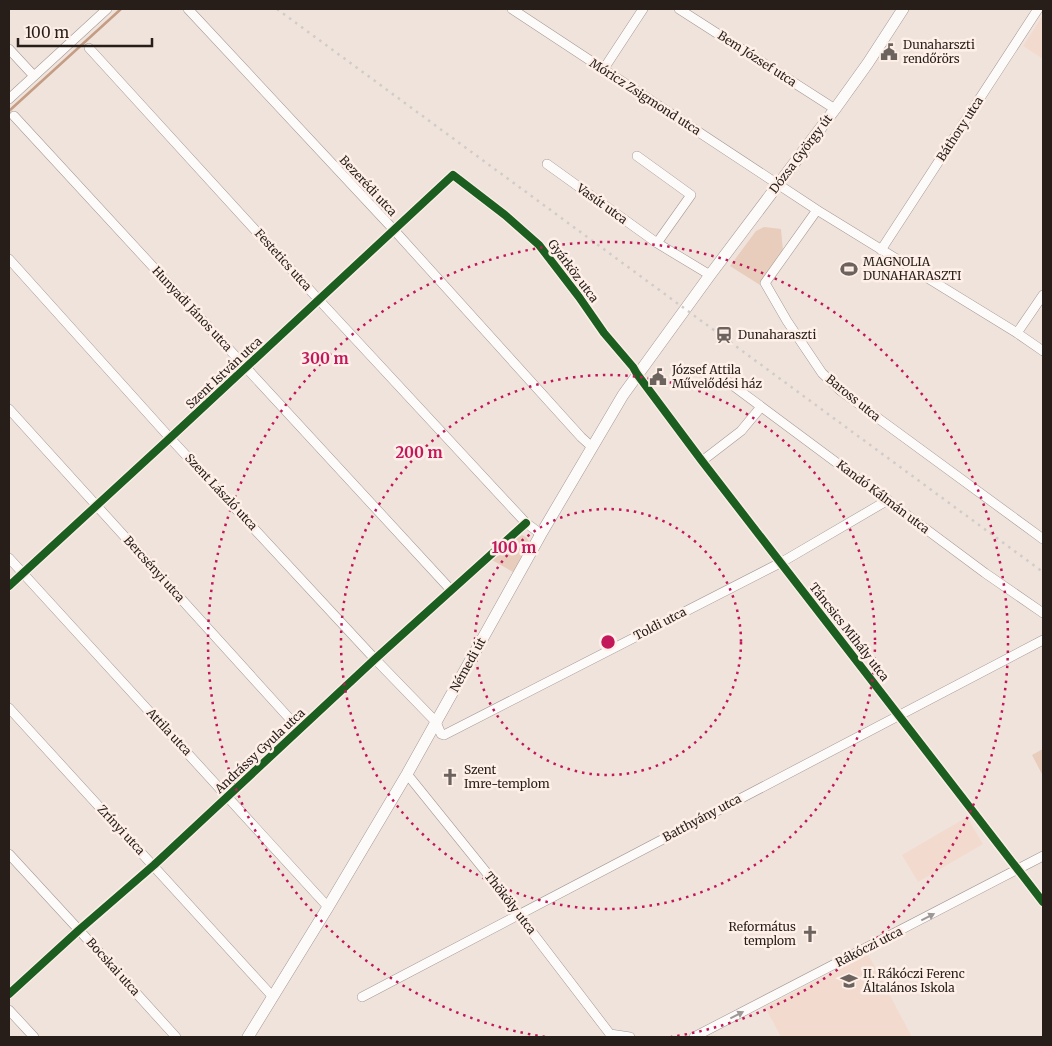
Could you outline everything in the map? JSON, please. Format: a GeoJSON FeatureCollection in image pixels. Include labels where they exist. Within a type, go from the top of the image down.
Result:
{"type":"FeatureCollection","features":[{"type":"Feature","properties":{"kind":"main road","name":"Dózsa György út"},"geometry":{"type":"LineString","coordinates":[[695,297],[835,109],[903,9]]}},
{"type":"Feature","properties":{"kind":"main road","name":"Némedi út"},"geometry":{"type":"LineString","coordinates":[[248,1037],[407,774],[592,447],[637,374],[695,297]]}},
{"type":"Feature","properties":{"kind":"street"},"geometry":{"type":"LineString","coordinates":[[9,99],[107,9]]}},
{"type":"Feature","properties":{"kind":"street","name":"Bezerédi utca"},"geometry":{"type":"LineString","coordinates":[[188,9],[394,230],[592,447]]}},
{"type":"Feature","properties":{"kind":"street","name":"Móricz Zsigmond utca"},"geometry":{"type":"LineString","coordinates":[[512,9],[778,185],[1043,351]]}},
{"type":"Feature","properties":{"kind":"street"},"geometry":{"type":"LineString","coordinates":[[603,70],[643,9]]}},
{"type":"Feature","properties":{"kind":"street","name":"Bem József utca"},"geometry":{"type":"LineString","coordinates":[[679,9],[835,109]]}},
{"type":"Feature","properties":{"kind":"street","name":"Báthory utca"},"geometry":{"type":"LineString","coordinates":[[881,250],[1038,9]]}},
{"type":"Feature","properties":{"kind":"street","name":"Festetics utca"},"geometry":{"type":"LineString","coordinates":[[89,48],[526,523],[542,534]]}},
{"type":"Feature","properties":{"kind":"street"},"geometry":{"type":"LineString","coordinates":[[9,49],[34,76]]}},
{"type":"Feature","properties":{"kind":"street","name":"Hunyadi János utca"},"geometry":{"type":"LineString","coordinates":[[14,116],[451,590]]}},
{"type":"Feature","properties":{"kind":"street"},"geometry":{"type":"LineString","coordinates":[[637,156],[691,195],[657,243]]}},
{"type":"Feature","properties":{"kind":"street","name":"Vasút utca"},"geometry":{"type":"LineString","coordinates":[[547,164],[657,243],[710,275]]}},
{"type":"Feature","properties":{"kind":"street","name":"Szent István utca"},"geometry":{"type":"LineString","coordinates":[[9,586],[453,175]]}},
{"type":"Feature","properties":{"kind":"street","name":"Gyárköz utca"},"geometry":{"type":"LineString","coordinates":[[453,175],[505,215],[539,245],[637,374]]}},
{"type":"Feature","properties":{"kind":"street","name":"Baross utca"},"geometry":{"type":"LineString","coordinates":[[817,210],[765,283],[787,321],[822,373],[841,391],[1043,539]]}},
{"type":"Feature","properties":{"kind":"street","name":"Szent László utca"},"geometry":{"type":"LineString","coordinates":[[9,259],[170,438],[375,660],[436,722]]}},
{"type":"Feature","properties":{"kind":"street"},"geometry":{"type":"LineString","coordinates":[[1017,333],[1043,295]]}},
{"type":"Feature","properties":{"kind":"street","name":"Táncsics Mihály utca"},"geometry":{"type":"LineString","coordinates":[[637,374],[702,461],[782,562],[1043,902]]}},
{"type":"Feature","properties":{"kind":"street","name":"Kandó Kálmán utca"},"geometry":{"type":"LineString","coordinates":[[724,379],[984,573],[1043,613]]}},
{"type":"Feature","properties":{"kind":"street"},"geometry":{"type":"LineString","coordinates":[[702,461],[741,431],[761,407]]}},
{"type":"Feature","properties":{"kind":"street","name":"Bercsényi utca"},"geometry":{"type":"LineString","coordinates":[[9,408],[300,729]]}},
{"type":"Feature","properties":{"kind":"street","name":"Toldi utca"},"geometry":{"type":"LineString","coordinates":[[436,722],[441,734],[444,735],[782,562],[888,500]]}},
{"type":"Feature","properties":{"kind":"street","name":"Andrássy Gyula utca"},"geometry":{"type":"LineString","coordinates":[[9,994],[154,865],[526,523]]}},
{"type":"Feature","properties":{"kind":"street","name":"Attila utca"},"geometry":{"type":"LineString","coordinates":[[9,558],[328,907]]}},
{"type":"Feature","properties":{"kind":"street","name":"Batthyány utca"},"geometry":{"type":"LineString","coordinates":[[362,997],[1043,640]]}},
{"type":"Feature","properties":{"kind":"street","name":"Zrínyi utca"},"geometry":{"type":"LineString","coordinates":[[9,708],[273,997]]}},
{"type":"Feature","properties":{"kind":"street","name":"Thököly utca"},"geometry":{"type":"LineString","coordinates":[[407,774],[519,914],[610,1035]]}},
{"type":"Feature","properties":{"kind":"street","name":"Bocskai utca"},"geometry":{"type":"LineString","coordinates":[[9,854],[176,1037]]}},
{"type":"Feature","properties":{"kind":"street","name":"Rákóczi utca"},"geometry":{"type":"LineString","coordinates":[[694,1037],[1043,856]]}},
{"type":"Feature","properties":{"kind":"street"},"geometry":{"type":"LineString","coordinates":[[9,1010],[34,1037]]}},
{"type":"Feature","properties":{"kind":"street"},"geometry":{"type":"LineString","coordinates":[[610,1035],[630,1037]]}},
{"type":"Feature","properties":{"kind":"shaded area"},"geometry":{"type":"Polygon","coordinates":[[[1043,15],[1043,59],[1023,46],[1043,15]]]}},
{"type":"Feature","properties":{"kind":"shaded area"},"geometry":{"type":"Polygon","coordinates":[[[764,227],[781,229],[783,251],[760,285],[730,266],[756,231],[764,227]]]}},
{"type":"Feature","properties":{"kind":"shaded area"},"geometry":{"type":"Polygon","coordinates":[[[522,535],[530,543],[513,572],[492,560],[516,539],[522,535]]]}},
{"type":"Feature","properties":{"kind":"shaded area"},"geometry":{"type":"Polygon","coordinates":[[[1043,749],[1043,776],[1032,755],[1043,749]]]}},
{"type":"Feature","properties":{"kind":"shaded area"},"geometry":{"type":"Polygon","coordinates":[[[967,817],[983,844],[918,882],[902,855],[967,817]]]}},
{"type":"Feature","properties":{"kind":"shaded area","name":"II. Rákóczi Ferenc Általános Iskola"},"geometry":{"type":"Polygon","coordinates":[[[868,954],[912,1037],[781,1037],[765,1007],[868,954]]]}},
{"type":"Feature","properties":{"kind":"waterway"},"geometry":{"type":"LineString","coordinates":[[9,111],[121,9]]}},
{"type":"Feature","properties":{"kind":"railway"},"geometry":{"type":"LineString","coordinates":[[277,9],[1043,572]]}},
{"type":"Feature","properties":{"kind":"cycle path"},"geometry":{"type":"LineString","coordinates":[[9,586],[453,175],[505,215],[539,245],[604,333],[633,367],[702,461],[1043,902]]}},
{"type":"Feature","properties":{"kind":"cycle path"},"geometry":{"type":"LineString","coordinates":[[9,994],[154,865],[375,659],[526,523]]}},
{"type":"Feature","properties":{"kind":"place","name":"Dunaharszti rendőrörs"},"geometry":{"type":"Point","coordinates":[889,52]}},
{"type":"Feature","properties":{"kind":"place","name":"MAGNOLIA DUNAHARASZTI"},"geometry":{"type":"Point","coordinates":[849,269]}},
{"type":"Feature","properties":{"kind":"place","name":"Dunaharaszti"},"geometry":{"type":"Point","coordinates":[724,335]}},
{"type":"Feature","properties":{"kind":"place","name":"József Attila Művelődési ház"},"geometry":{"type":"Point","coordinates":[658,377]}},
{"type":"Feature","properties":{"kind":"place","name":"Szent Imre-templom"},"geometry":{"type":"Point","coordinates":[450,777]}},
{"type":"Feature","properties":{"kind":"place","name":"Református templom"},"geometry":{"type":"Point","coordinates":[810,934]}},
{"type":"Feature","properties":{"kind":"place","name":"II. Rákóczi Ferenc Általános Iskola"},"geometry":{"type":"Point","coordinates":[849,981]}}]}
